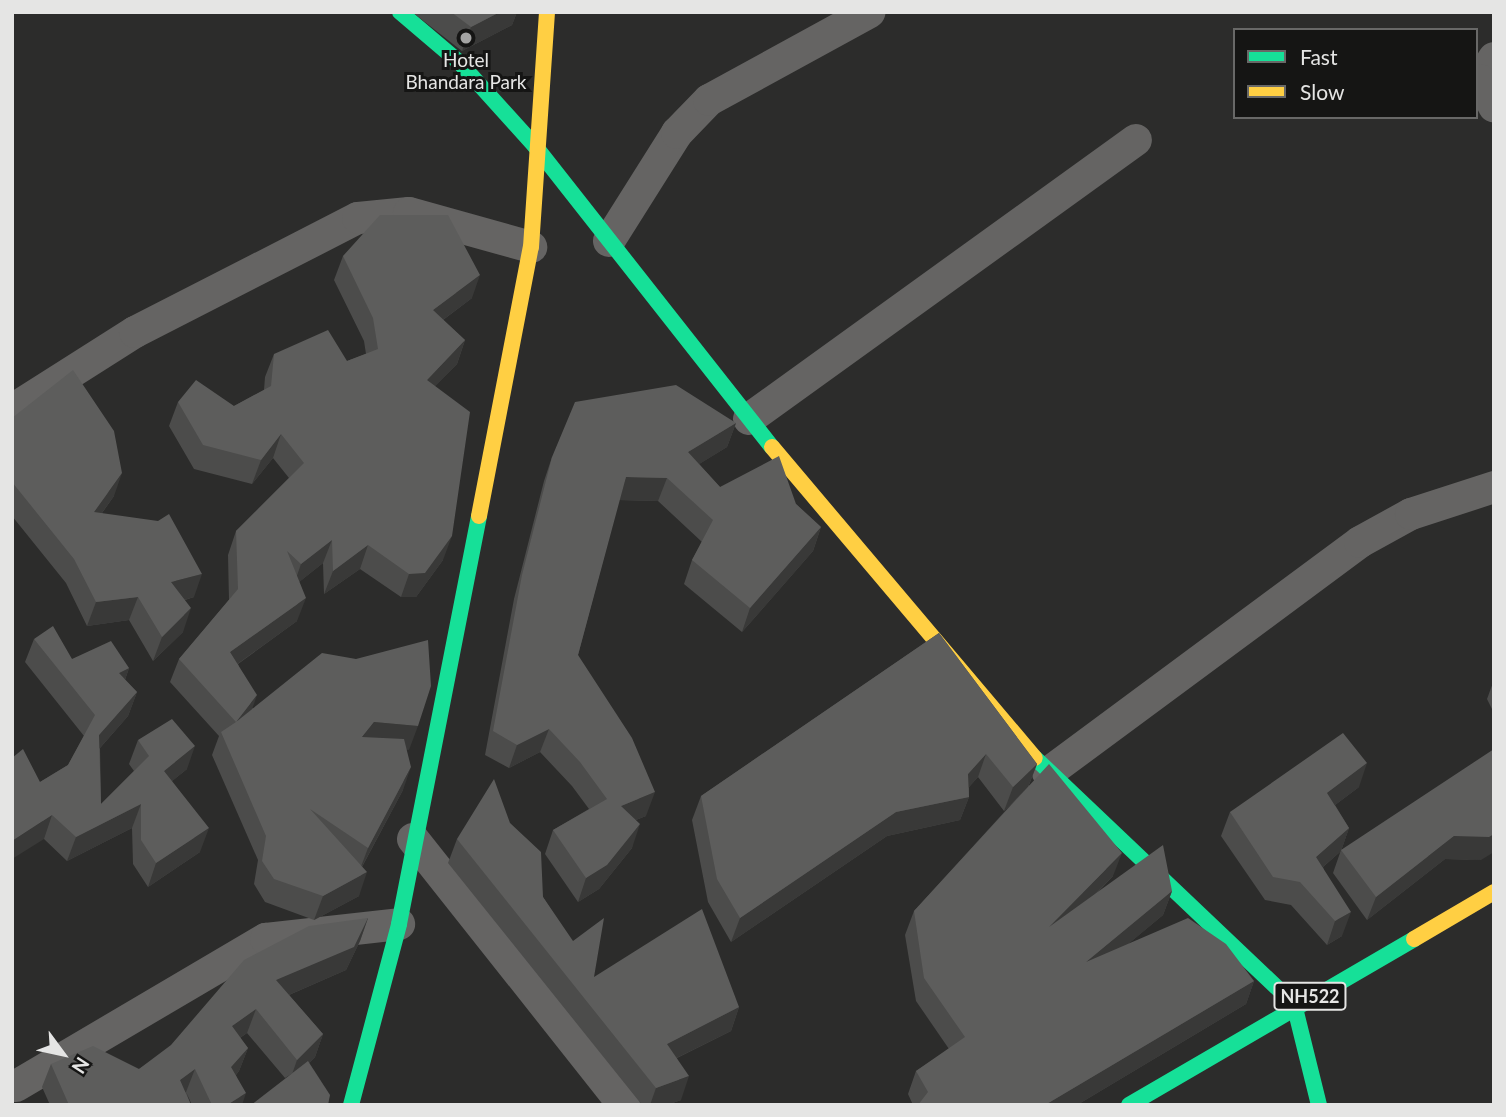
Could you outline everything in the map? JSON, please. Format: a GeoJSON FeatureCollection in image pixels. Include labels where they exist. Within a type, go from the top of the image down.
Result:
{"type":"FeatureCollection","features":[{"type":"Feature","properties":{"kind":"main road"},"geometry":{"type":"LineString","coordinates":[[400,12],[460,63],[535,146],[748,419],[1048,773],[1294,1004],[1319,1105]]}},
{"type":"Feature","properties":{"kind":"main road"},"geometry":{"type":"LineString","coordinates":[[351,1105],[399,924],[413,839],[531,247],[535,146],[548,12]]}},
{"type":"Feature","properties":{"kind":"main road","name":"NH522"},"geometry":{"type":"LineString","coordinates":[[1129,1105],[1294,1004],[1494,892]]}},
{"type":"Feature","properties":{"kind":"street"},"geometry":{"type":"LineString","coordinates":[[609,241],[677,133],[709,100],[870,12]]}},
{"type":"Feature","properties":{"kind":"street"},"geometry":{"type":"LineString","coordinates":[[1494,58],[1480,80],[1494,106]]}},
{"type":"Feature","properties":{"kind":"street"},"geometry":{"type":"LineString","coordinates":[[748,419],[1136,140]]}},
{"type":"Feature","properties":{"kind":"street"},"geometry":{"type":"LineString","coordinates":[[12,410],[135,332],[358,218],[409,213],[531,247]]}},
{"type":"Feature","properties":{"kind":"street"},"geometry":{"type":"LineString","coordinates":[[1048,773],[1360,542],[1411,514],[1494,486]]}},
{"type":"Feature","properties":{"kind":"street"},"geometry":{"type":"LineString","coordinates":[[413,839],[624,1105]]}},
{"type":"Feature","properties":{"kind":"street"},"geometry":{"type":"LineString","coordinates":[[18,1090],[266,939],[399,924]]}},
{"type":"Feature","properties":{"kind":"building"},"geometry":{"type":"Polygon","coordinates":[[[451,12],[500,12],[471,27],[451,12]]]}},
{"type":"Feature","properties":{"kind":"building"},"geometry":{"type":"Polygon","coordinates":[[[380,215],[448,215],[480,275],[433,310],[465,340],[427,380],[470,412],[452,536],[425,573],[409,574],[368,545],[333,571],[332,540],[301,564],[287,551],[306,598],[230,652],[257,695],[236,722],[179,659],[238,589],[236,531],[304,463],[281,434],[261,460],[203,445],[178,402],[196,380],[234,406],[271,386],[274,354],[328,330],[347,361],[378,349],[373,318],[343,256],[380,215]]]}},
{"type":"Feature","properties":{"kind":"building"},"geometry":{"type":"Polygon","coordinates":[[[73,370],[114,431],[122,473],[94,512],[158,521],[169,514],[202,574],[171,582],[191,608],[162,637],[138,597],[96,602],[74,559],[12,482],[12,418],[73,370]]]}},
{"type":"Feature","properties":{"kind":"building"},"geometry":{"type":"Polygon","coordinates":[[[676,385],[736,423],[688,452],[720,487],[779,456],[796,504],[821,527],[750,608],[692,560],[713,520],[667,478],[626,477],[578,655],[632,738],[655,792],[621,806],[640,824],[607,865],[586,878],[553,830],[607,799],[580,762],[549,729],[517,745],[493,731],[522,575],[552,457],[575,402],[676,385]]]}},
{"type":"Feature","properties":{"kind":"building"},"geometry":{"type":"Polygon","coordinates":[[[53,626],[72,659],[111,641],[129,668],[119,673],[137,692],[99,735],[101,804],[149,756],[138,740],[172,719],[195,746],[164,771],[209,828],[156,863],[141,840],[141,804],[76,837],[52,815],[12,841],[12,758],[23,749],[40,782],[68,765],[95,715],[34,639],[53,626]]]}},
{"type":"Feature","properties":{"kind":"building"},"geometry":{"type":"Polygon","coordinates":[[[939,633],[1037,764],[1013,787],[986,754],[968,774],[969,797],[896,812],[740,918],[717,879],[701,796],[939,633]]]}},
{"type":"Feature","properties":{"kind":"building"},"geometry":{"type":"Polygon","coordinates":[[[428,640],[431,686],[418,726],[374,722],[362,737],[404,739],[411,767],[368,848],[310,809],[367,872],[323,896],[274,879],[262,861],[266,836],[221,732],[322,653],[356,659],[428,640]]]}},
{"type":"Feature","properties":{"kind":"building"},"geometry":{"type":"Polygon","coordinates":[[[1343,733],[1367,763],[1327,793],[1349,828],[1316,857],[1351,912],[1335,921],[1300,882],[1273,877],[1230,812],[1343,733]]]}},
{"type":"Feature","properties":{"kind":"building"},"geometry":{"type":"Polygon","coordinates":[[[1494,749],[1494,834],[1489,837],[1454,836],[1376,897],[1341,850],[1494,749]]]}},
{"type":"Feature","properties":{"kind":"building"},"geometry":{"type":"Polygon","coordinates":[[[1049,764],[1122,853],[1049,927],[1163,845],[1172,891],[1086,962],[1188,918],[1226,944],[1254,981],[1045,1105],[918,1105],[928,1092],[916,1071],[965,1037],[924,978],[914,911],[1049,764]]]}},
{"type":"Feature","properties":{"kind":"building"},"geometry":{"type":"Polygon","coordinates":[[[494,779],[510,823],[541,852],[543,897],[573,941],[604,918],[594,977],[702,909],[739,1007],[667,1044],[689,1076],[656,1088],[457,839],[494,779]]]}},
{"type":"Feature","properties":{"kind":"building"},"geometry":{"type":"Polygon","coordinates":[[[368,918],[354,947],[276,980],[323,1034],[297,1060],[256,1009],[232,1026],[248,1048],[231,1067],[246,1093],[227,1105],[212,1105],[195,1069],[180,1080],[191,1105],[69,1105],[51,1064],[93,1046],[139,1069],[171,1045],[244,960],[309,926],[368,918]]]}},
{"type":"Feature","properties":{"kind":"building"},"geometry":{"type":"Polygon","coordinates":[[[308,1061],[330,1095],[328,1105],[251,1105],[308,1061]]]}},
{"type":"Feature","properties":{"kind":"traffic: fast"},"geometry":{"type":"LineString","coordinates":[[400,12],[460,63],[535,146],[772,447]]}},
{"type":"Feature","properties":{"kind":"traffic: fast"},"geometry":{"type":"LineString","coordinates":[[351,1105],[399,924],[479,516]]}},
{"type":"Feature","properties":{"kind":"traffic: fast"},"geometry":{"type":"LineString","coordinates":[[1035,758],[1294,1004],[1319,1105]]}},
{"type":"Feature","properties":{"kind":"traffic: fast"},"geometry":{"type":"LineString","coordinates":[[1129,1105],[1414,939]]}},
{"type":"Feature","properties":{"kind":"traffic: slow"},"geometry":{"type":"LineString","coordinates":[[479,516],[531,247],[547,12]]}},
{"type":"Feature","properties":{"kind":"traffic: slow"},"geometry":{"type":"LineString","coordinates":[[772,447],[1035,758]]}},
{"type":"Feature","properties":{"kind":"traffic: slow"},"geometry":{"type":"LineString","coordinates":[[1414,939],[1494,892]]}},
{"type":"Feature","properties":{"kind":"place","name":"Hotel Bhandara Park"},"geometry":{"type":"Point","coordinates":[466,38]}}]}
